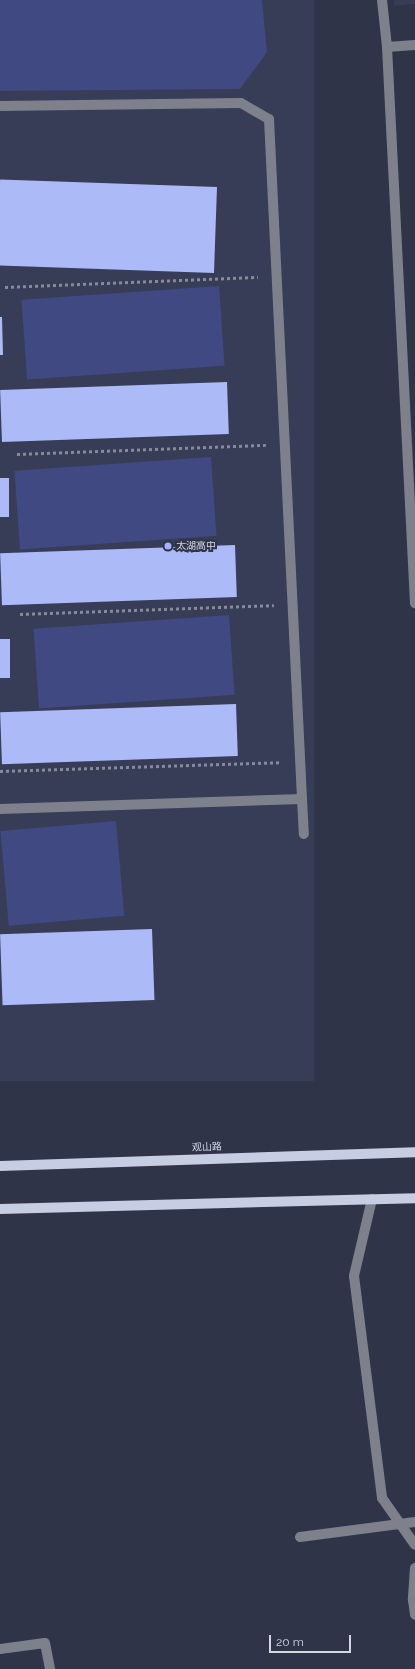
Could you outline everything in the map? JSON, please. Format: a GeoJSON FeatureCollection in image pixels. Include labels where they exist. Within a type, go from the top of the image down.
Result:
{"type":"FeatureCollection","features":[{"type":"Feature","properties":{"kind":"main road","name":"观山路"},"geometry":{"type":"LineString","coordinates":[[0,1166],[415,1152]]}},
{"type":"Feature","properties":{"kind":"main road"},"geometry":{"type":"LineString","coordinates":[[0,1209],[415,1198]]}},
{"type":"Feature","properties":{"kind":"street"},"geometry":{"type":"LineString","coordinates":[[382,0],[386,47],[415,603]]}},
{"type":"Feature","properties":{"kind":"street"},"geometry":{"type":"LineString","coordinates":[[386,47],[415,45]]}},
{"type":"Feature","properties":{"kind":"street"},"geometry":{"type":"LineString","coordinates":[[0,106],[241,103],[269,119],[304,834]]}},
{"type":"Feature","properties":{"kind":"street"},"geometry":{"type":"LineString","coordinates":[[0,809],[302,799]]}},
{"type":"Feature","properties":{"kind":"street"},"geometry":{"type":"LineString","coordinates":[[372,1199],[354,1276],[382,1498],[415,1545]]}},
{"type":"Feature","properties":{"kind":"street"},"geometry":{"type":"LineString","coordinates":[[300,1537],[415,1522]]}},
{"type":"Feature","properties":{"kind":"street"},"geometry":{"type":"LineString","coordinates":[[415,1568],[413,1600],[415,1615]]}},
{"type":"Feature","properties":{"kind":"street"},"geometry":{"type":"LineString","coordinates":[[0,1649],[45,1642],[50,1669]]}},
{"type":"Feature","properties":{"kind":"path"},"geometry":{"type":"LineString","coordinates":[[4,287],[277,276]]}},
{"type":"Feature","properties":{"kind":"path"},"geometry":{"type":"LineString","coordinates":[[17,454],[285,445]]}},
{"type":"Feature","properties":{"kind":"path"},"geometry":{"type":"LineString","coordinates":[[20,614],[293,604]]}},
{"type":"Feature","properties":{"kind":"path"},"geometry":{"type":"LineString","coordinates":[[0,771],[300,761]]}},
{"type":"Feature","properties":{"kind":"shaded area","name":"太湖高中"},"geometry":{"type":"Polygon","coordinates":[[[0,0],[314,0],[314,1081],[0,1081],[0,0]]]}},
{"type":"Feature","properties":{"kind":"shaded area"},"geometry":{"type":"Polygon","coordinates":[[[0,0],[262,0],[267,52],[240,89],[0,91],[0,0]]]}},
{"type":"Feature","properties":{"kind":"shaded area"},"geometry":{"type":"Polygon","coordinates":[[[394,0],[415,0],[415,4],[394,6],[394,0]]]}},
{"type":"Feature","properties":{"kind":"shaded area"},"geometry":{"type":"Polygon","coordinates":[[[219,286],[225,366],[27,380],[21,300],[219,286]]]}},
{"type":"Feature","properties":{"kind":"shaded area"},"geometry":{"type":"Polygon","coordinates":[[[211,457],[217,536],[20,550],[14,471],[211,457]]]}},
{"type":"Feature","properties":{"kind":"shaded area"},"geometry":{"type":"Polygon","coordinates":[[[229,615],[235,695],[39,708],[33,629],[229,615]]]}},
{"type":"Feature","properties":{"kind":"shaded area"},"geometry":{"type":"Polygon","coordinates":[[[116,821],[124,916],[9,926],[0,831],[116,821]]]}},
{"type":"Feature","properties":{"kind":"building"},"geometry":{"type":"Polygon","coordinates":[[[0,179],[217,187],[214,273],[0,265],[0,179]]]}},
{"type":"Feature","properties":{"kind":"building"},"geometry":{"type":"Polygon","coordinates":[[[0,317],[2,317],[3,355],[0,355],[0,317]]]}},
{"type":"Feature","properties":{"kind":"building"},"geometry":{"type":"Polygon","coordinates":[[[227,382],[229,434],[2,442],[0,390],[227,382]]]}},
{"type":"Feature","properties":{"kind":"building"},"geometry":{"type":"Polygon","coordinates":[[[0,478],[9,478],[9,517],[0,517],[0,478]]]}},
{"type":"Feature","properties":{"kind":"building"},"geometry":{"type":"Polygon","coordinates":[[[235,545],[237,597],[2,605],[0,553],[235,545]]]}},
{"type":"Feature","properties":{"kind":"building"},"geometry":{"type":"Polygon","coordinates":[[[0,639],[10,639],[10,678],[0,678],[0,639]]]}},
{"type":"Feature","properties":{"kind":"building"},"geometry":{"type":"Polygon","coordinates":[[[236,704],[238,756],[2,764],[0,712],[236,704]]]}},
{"type":"Feature","properties":{"kind":"building"},"geometry":{"type":"Polygon","coordinates":[[[152,929],[154,1000],[3,1005],[0,934],[152,929]]]}},
{"type":"Feature","properties":{"kind":"place","name":"太湖高中"},"geometry":{"type":"Point","coordinates":[168,546]}}]}
